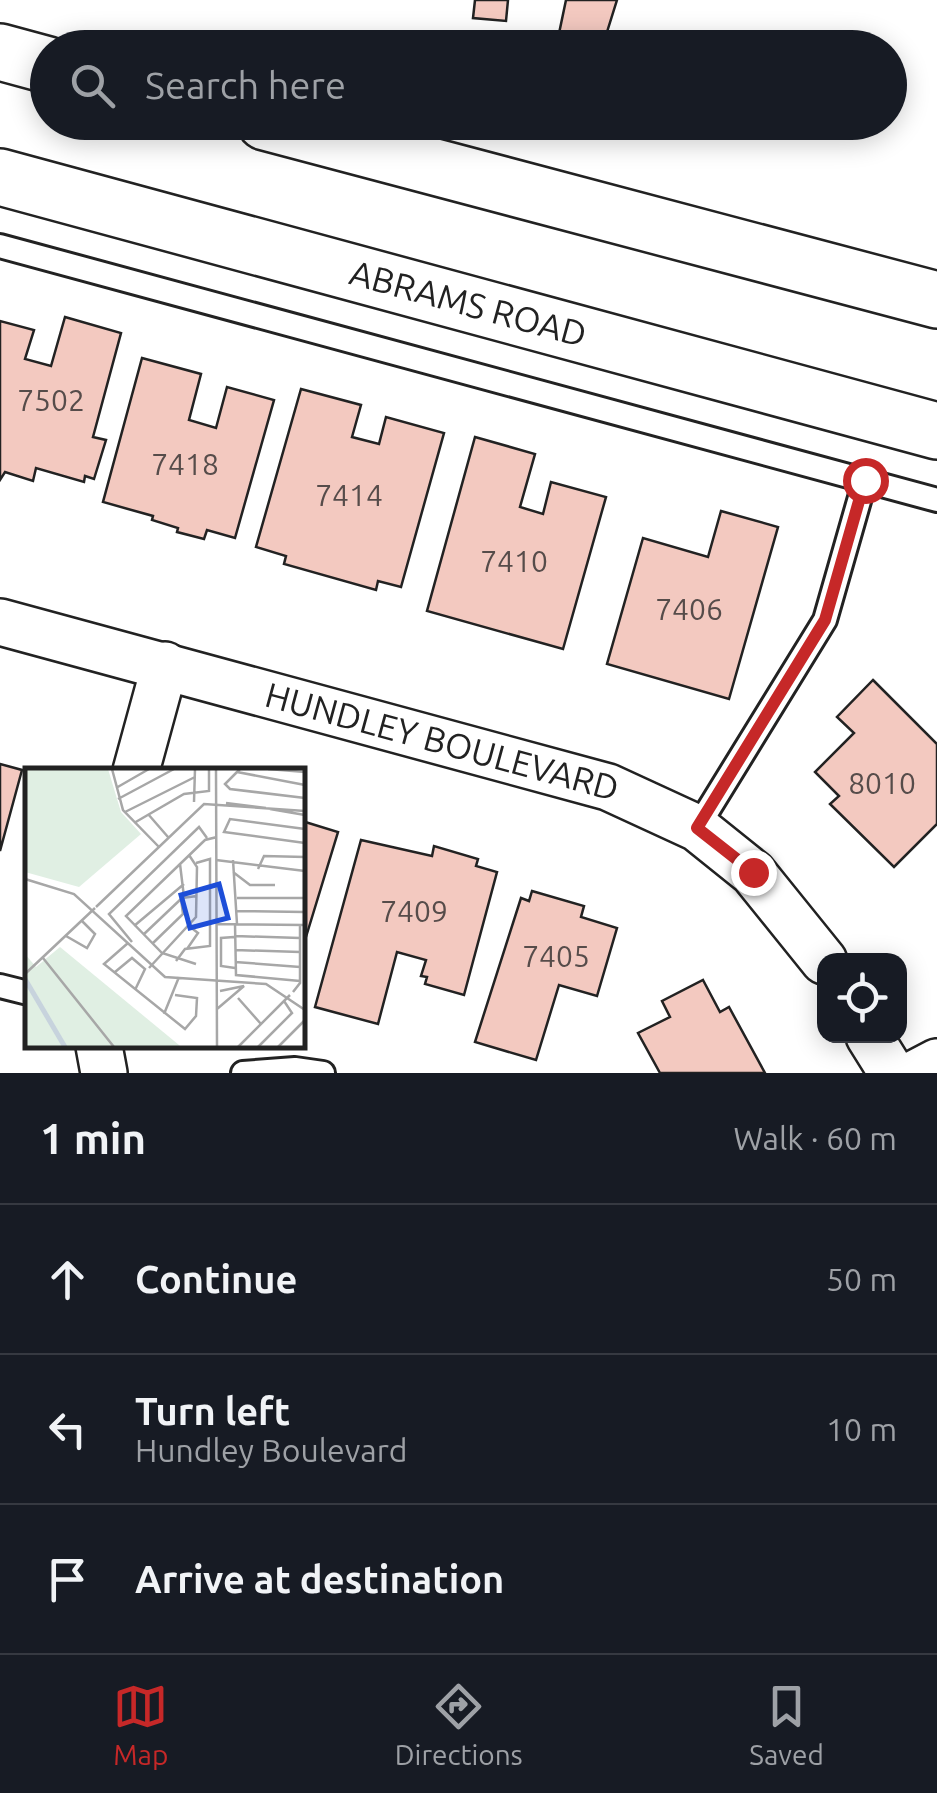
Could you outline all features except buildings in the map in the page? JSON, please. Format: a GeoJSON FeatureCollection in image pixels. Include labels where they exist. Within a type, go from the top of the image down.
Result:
{"type":"FeatureCollection","features":[{"type":"Feature","properties":{"kind":"main road"},"geometry":{"type":"LineString","coordinates":[[0,52],[30,60]]}},
{"type":"Feature","properties":{"kind":"main road"},"geometry":{"type":"LineString","coordinates":[[333,140],[937,300]]}},
{"type":"Feature","properties":{"kind":"main road","name":"ABRAMS ROAD"},"geometry":{"type":"LineString","coordinates":[[0,176],[937,431]]}},
{"type":"Feature","properties":{"kind":"street","name":"HUNDLEY BOULEVARD"},"geometry":{"type":"LineString","coordinates":[[0,622],[608,787],[697,828],[753,872],[818,953]]}},
{"type":"Feature","properties":{"kind":"street"},"geometry":{"type":"LineString","coordinates":[[137,768],[164,665]]}},
{"type":"Feature","properties":{"kind":"street"},"geometry":{"type":"LineString","coordinates":[[873,1043],[892,1073]]}},
{"type":"Feature","properties":{"kind":"street"},"geometry":{"type":"LineString","coordinates":[[99,1048],[104,1073]]}},
{"type":"Feature","properties":{"kind":"street"},"geometry":{"type":"LineString","coordinates":[[916,1073],[937,1062]]}},
{"type":"Feature","properties":{"kind":"lane"},"geometry":{"type":"LineString","coordinates":[[0,246],[937,500]]}},
{"type":"Feature","properties":{"kind":"lane"},"geometry":{"type":"LineString","coordinates":[[697,828],[825,620],[865,480]]}},
{"type":"Feature","properties":{"kind":"lane"},"geometry":{"type":"LineString","coordinates":[[0,986],[25,993]]}},
{"type":"Feature","properties":{"kind":"lane"},"geometry":{"type":"LineString","coordinates":[[243,1073],[295,1068],[323,1073]]}},
{"type":"Feature","properties":{"kind":"route"},"geometry":{"type":"LineString","coordinates":[[753,872],[697,828],[825,620],[846,559],[865,480]]}}]}
